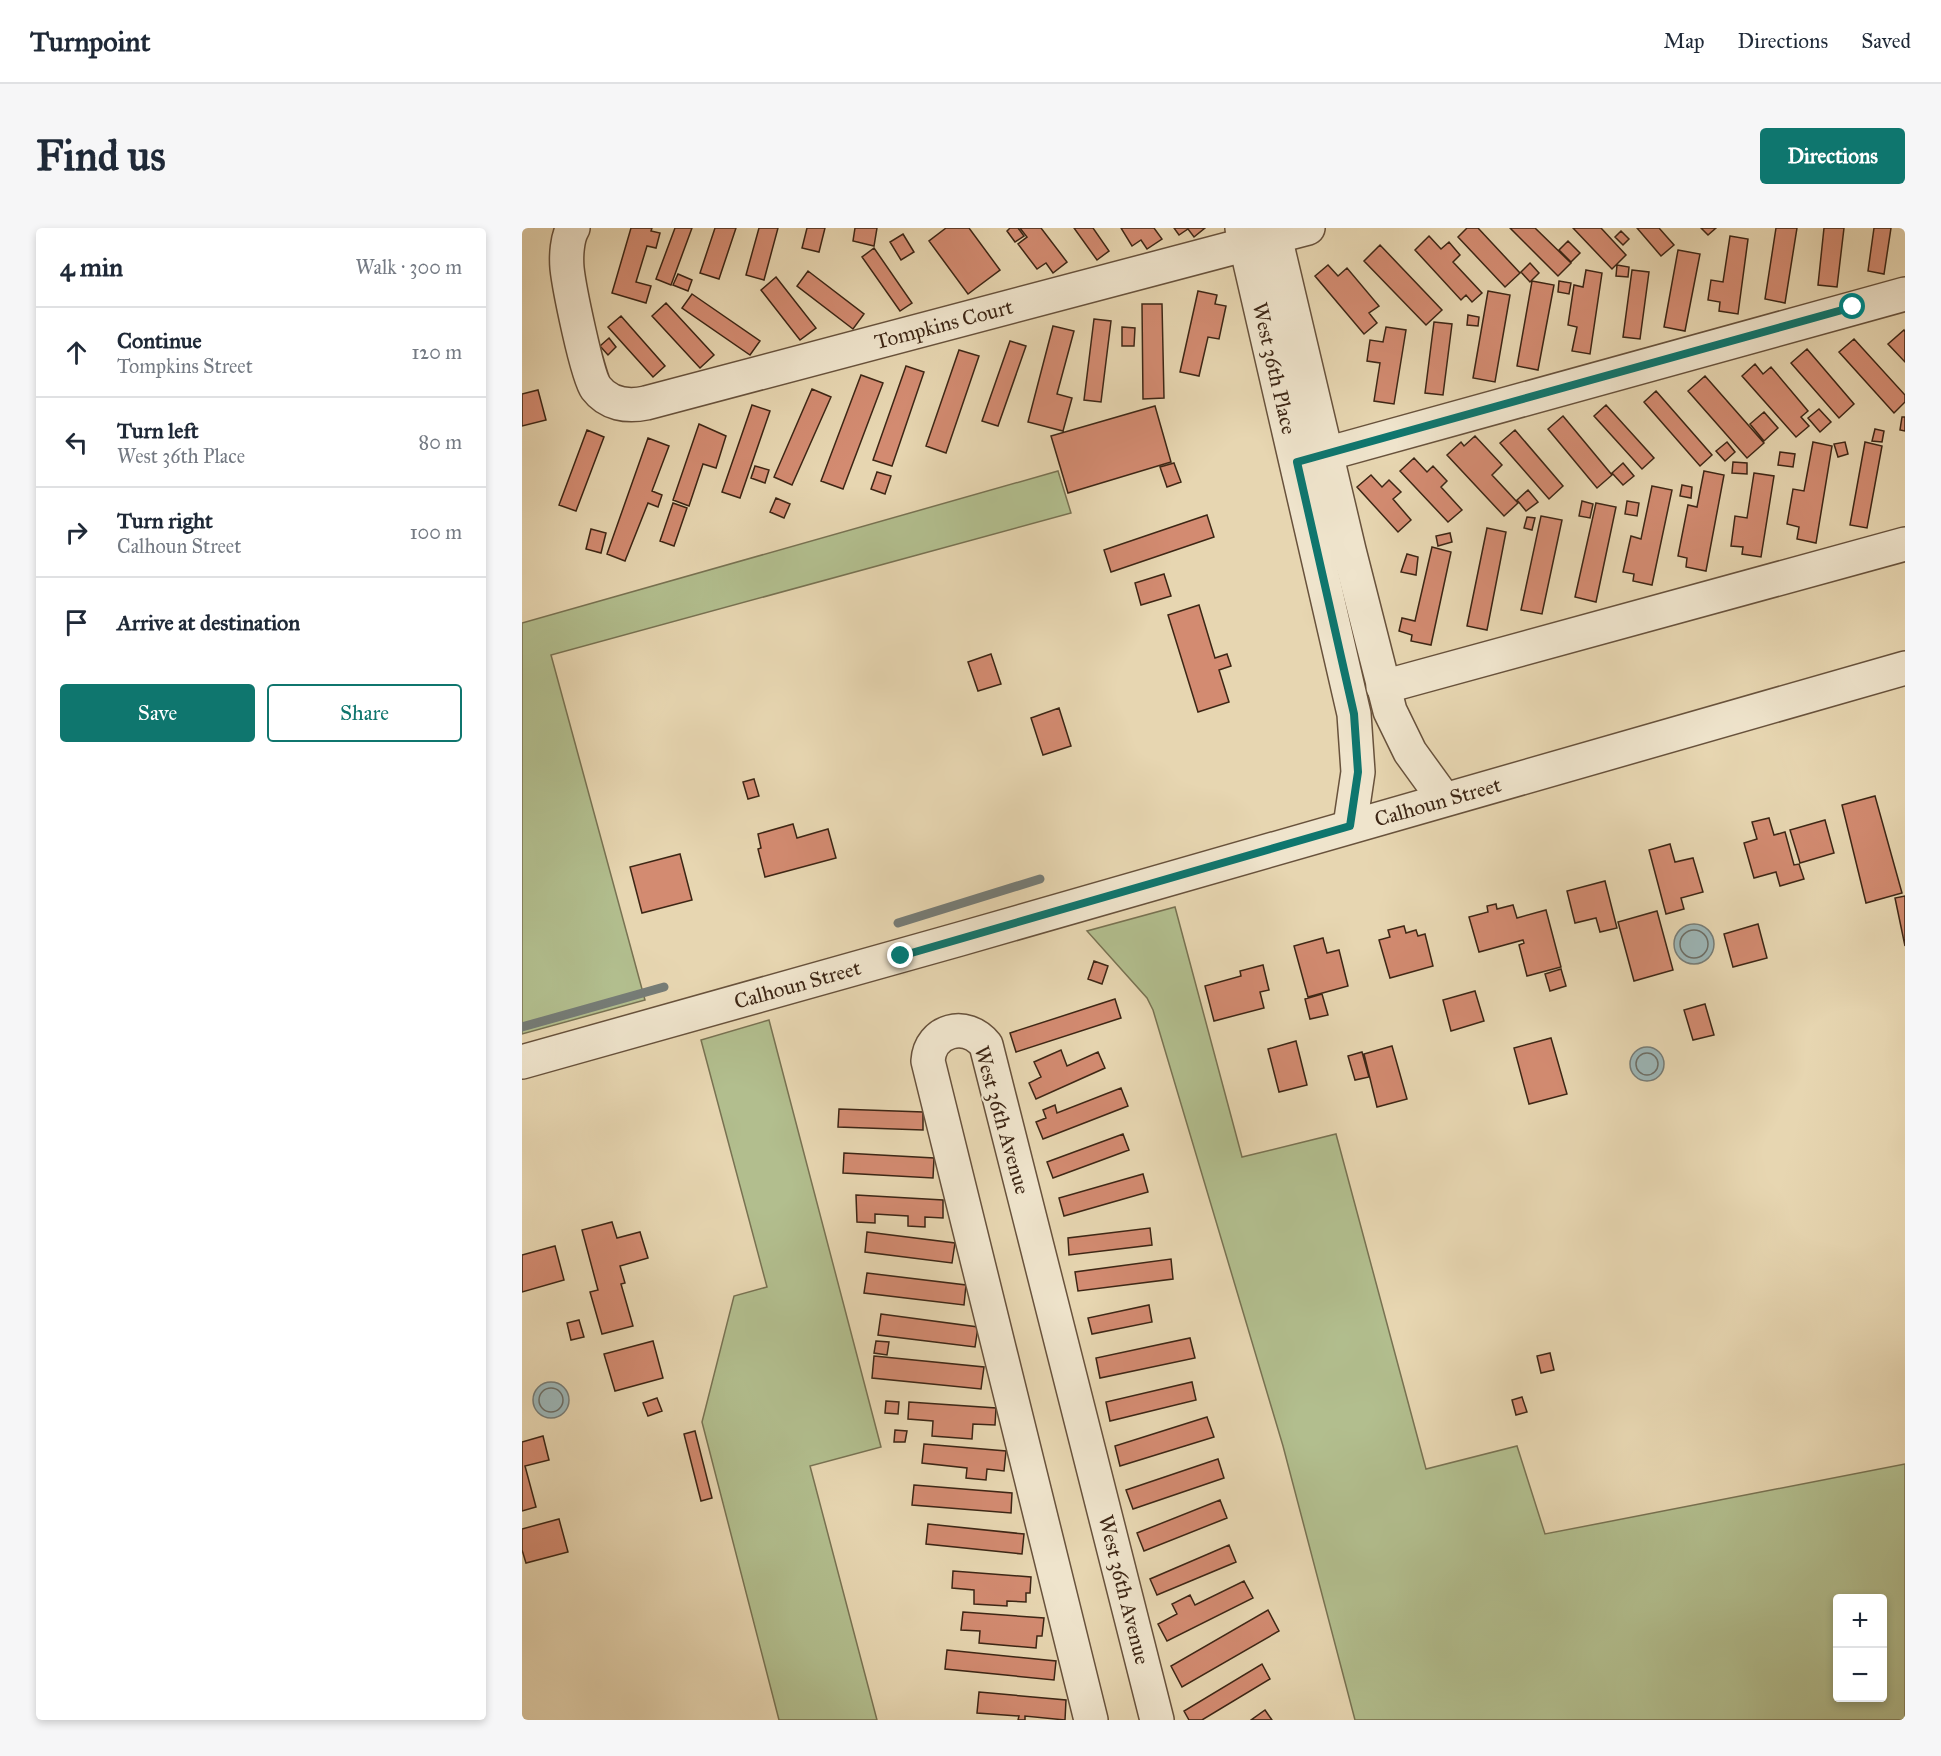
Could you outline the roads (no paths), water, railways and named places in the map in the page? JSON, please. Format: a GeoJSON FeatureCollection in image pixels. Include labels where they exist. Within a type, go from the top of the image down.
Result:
{"type":"FeatureCollection","features":[{"type":"Feature","properties":{"kind":"street","name":"Tompkins Court"},"geometry":{"type":"LineString","coordinates":[[573,228],[569,234],[567,267],[594,387],[612,401],[638,405],[1259,234],[1308,228]]}},
{"type":"Feature","properties":{"kind":"street","name":"West 36th Place"},"geometry":{"type":"LineString","coordinates":[[1259,234],[1312,458],[1383,687],[1401,738],[1444,799]]}},
{"type":"Feature","properties":{"kind":"street"},"geometry":{"type":"LineString","coordinates":[[1312,458],[1905,294]]}},
{"type":"Feature","properties":{"kind":"street","name":"West 36th Place"},"geometry":{"type":"LineString","coordinates":[[1312,458],[1354,714],[1358,772],[1350,826]]}},
{"type":"Feature","properties":{"kind":"street"},"geometry":{"type":"LineString","coordinates":[[1383,687],[1905,544]]}},
{"type":"Feature","properties":{"kind":"street","name":"Calhoun Street"},"geometry":{"type":"LineString","coordinates":[[522,1062],[1905,668]]}},
{"type":"Feature","properties":{"kind":"street","name":"West 36th Avenue"},"geometry":{"type":"LineString","coordinates":[[1091,1720],[928,1061],[929,1049],[937,1040],[956,1031],[969,1030],[978,1035],[986,1045],[1157,1720]]}},
{"type":"Feature","properties":{"kind":"water"},"geometry":{"type":"Polygon","coordinates":[[[1694,924],[1708,930],[1714,944],[1708,958],[1694,964],[1680,958],[1674,944],[1680,930],[1694,924]]]}},
{"type":"Feature","properties":{"kind":"water"},"geometry":{"type":"Polygon","coordinates":[[[1647,1047],[1659,1052],[1664,1064],[1659,1076],[1647,1081],[1635,1076],[1630,1064],[1635,1052],[1647,1047]]]}},
{"type":"Feature","properties":{"kind":"water"},"geometry":{"type":"Polygon","coordinates":[[[551,1382],[564,1387],[569,1400],[564,1413],[551,1418],[538,1413],[533,1400],[538,1387],[551,1382]]]}},
{"type":"Feature","properties":{"kind":"waterway"},"geometry":{"type":"LineString","coordinates":[[898,923],[1040,879]]}},
{"type":"Feature","properties":{"kind":"waterway"},"geometry":{"type":"LineString","coordinates":[[522,1027],[664,987]]}}]}
